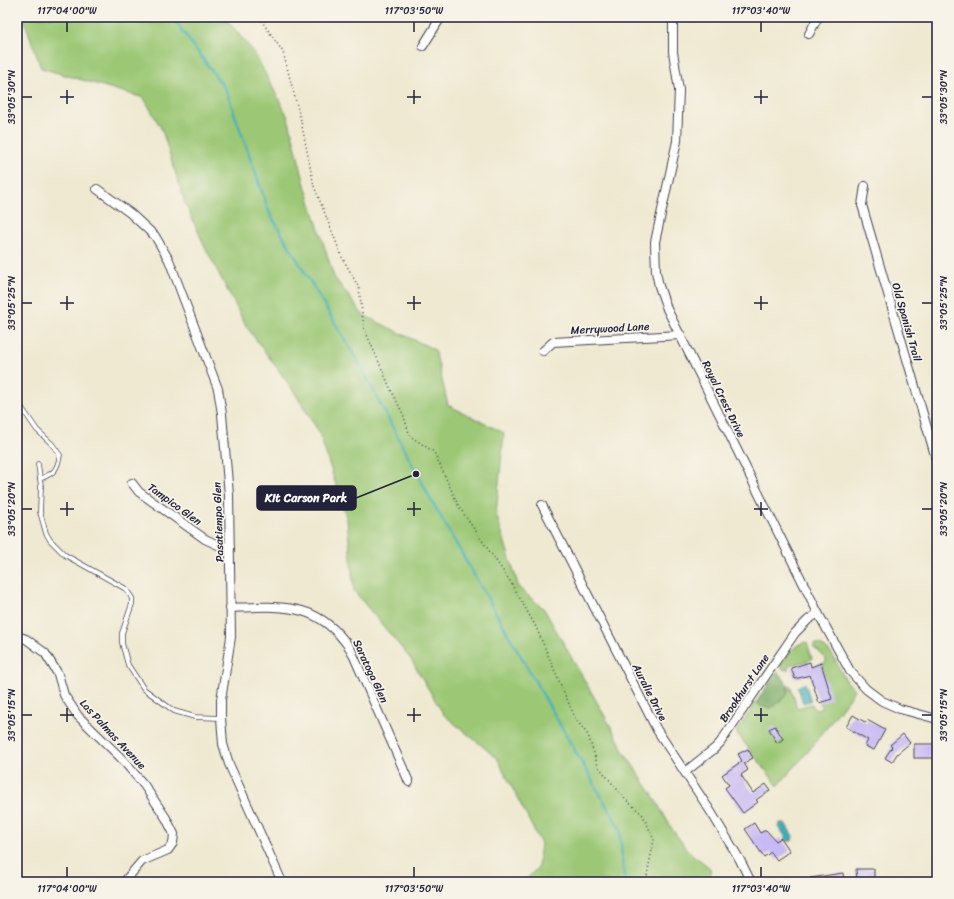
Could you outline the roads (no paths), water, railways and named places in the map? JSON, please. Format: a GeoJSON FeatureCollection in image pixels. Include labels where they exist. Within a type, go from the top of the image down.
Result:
{"type":"FeatureCollection","features":[{"type":"Feature","properties":{"kind":"street"},"geometry":{"type":"LineString","coordinates":[[424,46],[441,17]]}},
{"type":"Feature","properties":{"kind":"street","name":"Royal Crest Drive"},"geometry":{"type":"LineString","coordinates":[[673,17],[673,52],[679,90],[677,141],[655,242],[656,272],[667,309],[818,613],[845,663],[857,680],[882,701],[900,709],[937,719]]}},
{"type":"Feature","properties":{"kind":"street"},"geometry":{"type":"LineString","coordinates":[[809,34],[818,17]]}},
{"type":"Feature","properties":{"kind":"street","name":"Old Spanish Trail"},"geometry":{"type":"LineString","coordinates":[[865,186],[862,205],[937,462]]}},
{"type":"Feature","properties":{"kind":"street","name":"Pasatiempo Glen"},"geometry":{"type":"LineString","coordinates":[[97,189],[130,213],[155,236],[169,260],[218,389],[222,414],[229,495],[230,548],[231,637],[220,700],[220,718],[223,744],[229,764],[282,882]]}},
{"type":"Feature","properties":{"kind":"street","name":"Merrywood Lane"},"geometry":{"type":"LineString","coordinates":[[543,351],[553,342],[681,335]]}},
{"type":"Feature","properties":{"kind":"street","name":"Tampico Glen"},"geometry":{"type":"LineString","coordinates":[[132,483],[139,492],[205,539],[218,545],[230,548]]}},
{"type":"Feature","properties":{"kind":"street","name":"Auralie Drive"},"geometry":{"type":"LineString","coordinates":[[542,505],[657,730],[740,860],[751,882]]}},
{"type":"Feature","properties":{"kind":"street","name":"Saratoga Glen"},"geometry":{"type":"LineString","coordinates":[[230,608],[280,606],[294,608],[317,616],[325,621],[343,638],[351,650],[409,782]]}},
{"type":"Feature","properties":{"kind":"street","name":"Brookhurst Lane"},"geometry":{"type":"LineString","coordinates":[[685,772],[720,743],[795,633],[808,620],[818,613]]}},
{"type":"Feature","properties":{"kind":"street","name":"Las Palmas Avenue"},"geometry":{"type":"LineString","coordinates":[[17,636],[26,639],[45,654],[58,674],[64,695],[78,716],[121,758],[144,785],[166,818],[174,834],[173,843],[168,850],[142,861],[124,882]]}},
{"type":"Feature","properties":{"kind":"lane"},"geometry":{"type":"LineString","coordinates":[[17,401],[37,430],[52,444],[60,456],[58,467],[52,474],[40,479]]}},
{"type":"Feature","properties":{"kind":"lane"},"geometry":{"type":"LineString","coordinates":[[38,464],[40,479],[40,512],[46,534],[50,540],[65,555],[126,589],[132,598],[132,604],[122,633],[122,643],[128,665],[144,688],[174,711],[195,717],[220,718]]}},
{"type":"Feature","properties":{"kind":"water"},"geometry":{"type":"Polygon","coordinates":[[[805,683],[811,701],[803,703],[798,687],[805,683]]]}},
{"type":"Feature","properties":{"kind":"water"},"geometry":{"type":"Polygon","coordinates":[[[780,823],[785,823],[793,836],[792,841],[788,841],[779,827],[780,823]]]}},
{"type":"Feature","properties":{"kind":"waterway"},"geometry":{"type":"LineString","coordinates":[[172,17],[226,90],[270,214],[360,365],[430,498],[620,829],[625,882]]}},
{"type":"Feature","properties":{"kind":"place","name":"Kit Carson Park"},"geometry":{"type":"Point","coordinates":[416,474]}}]}
